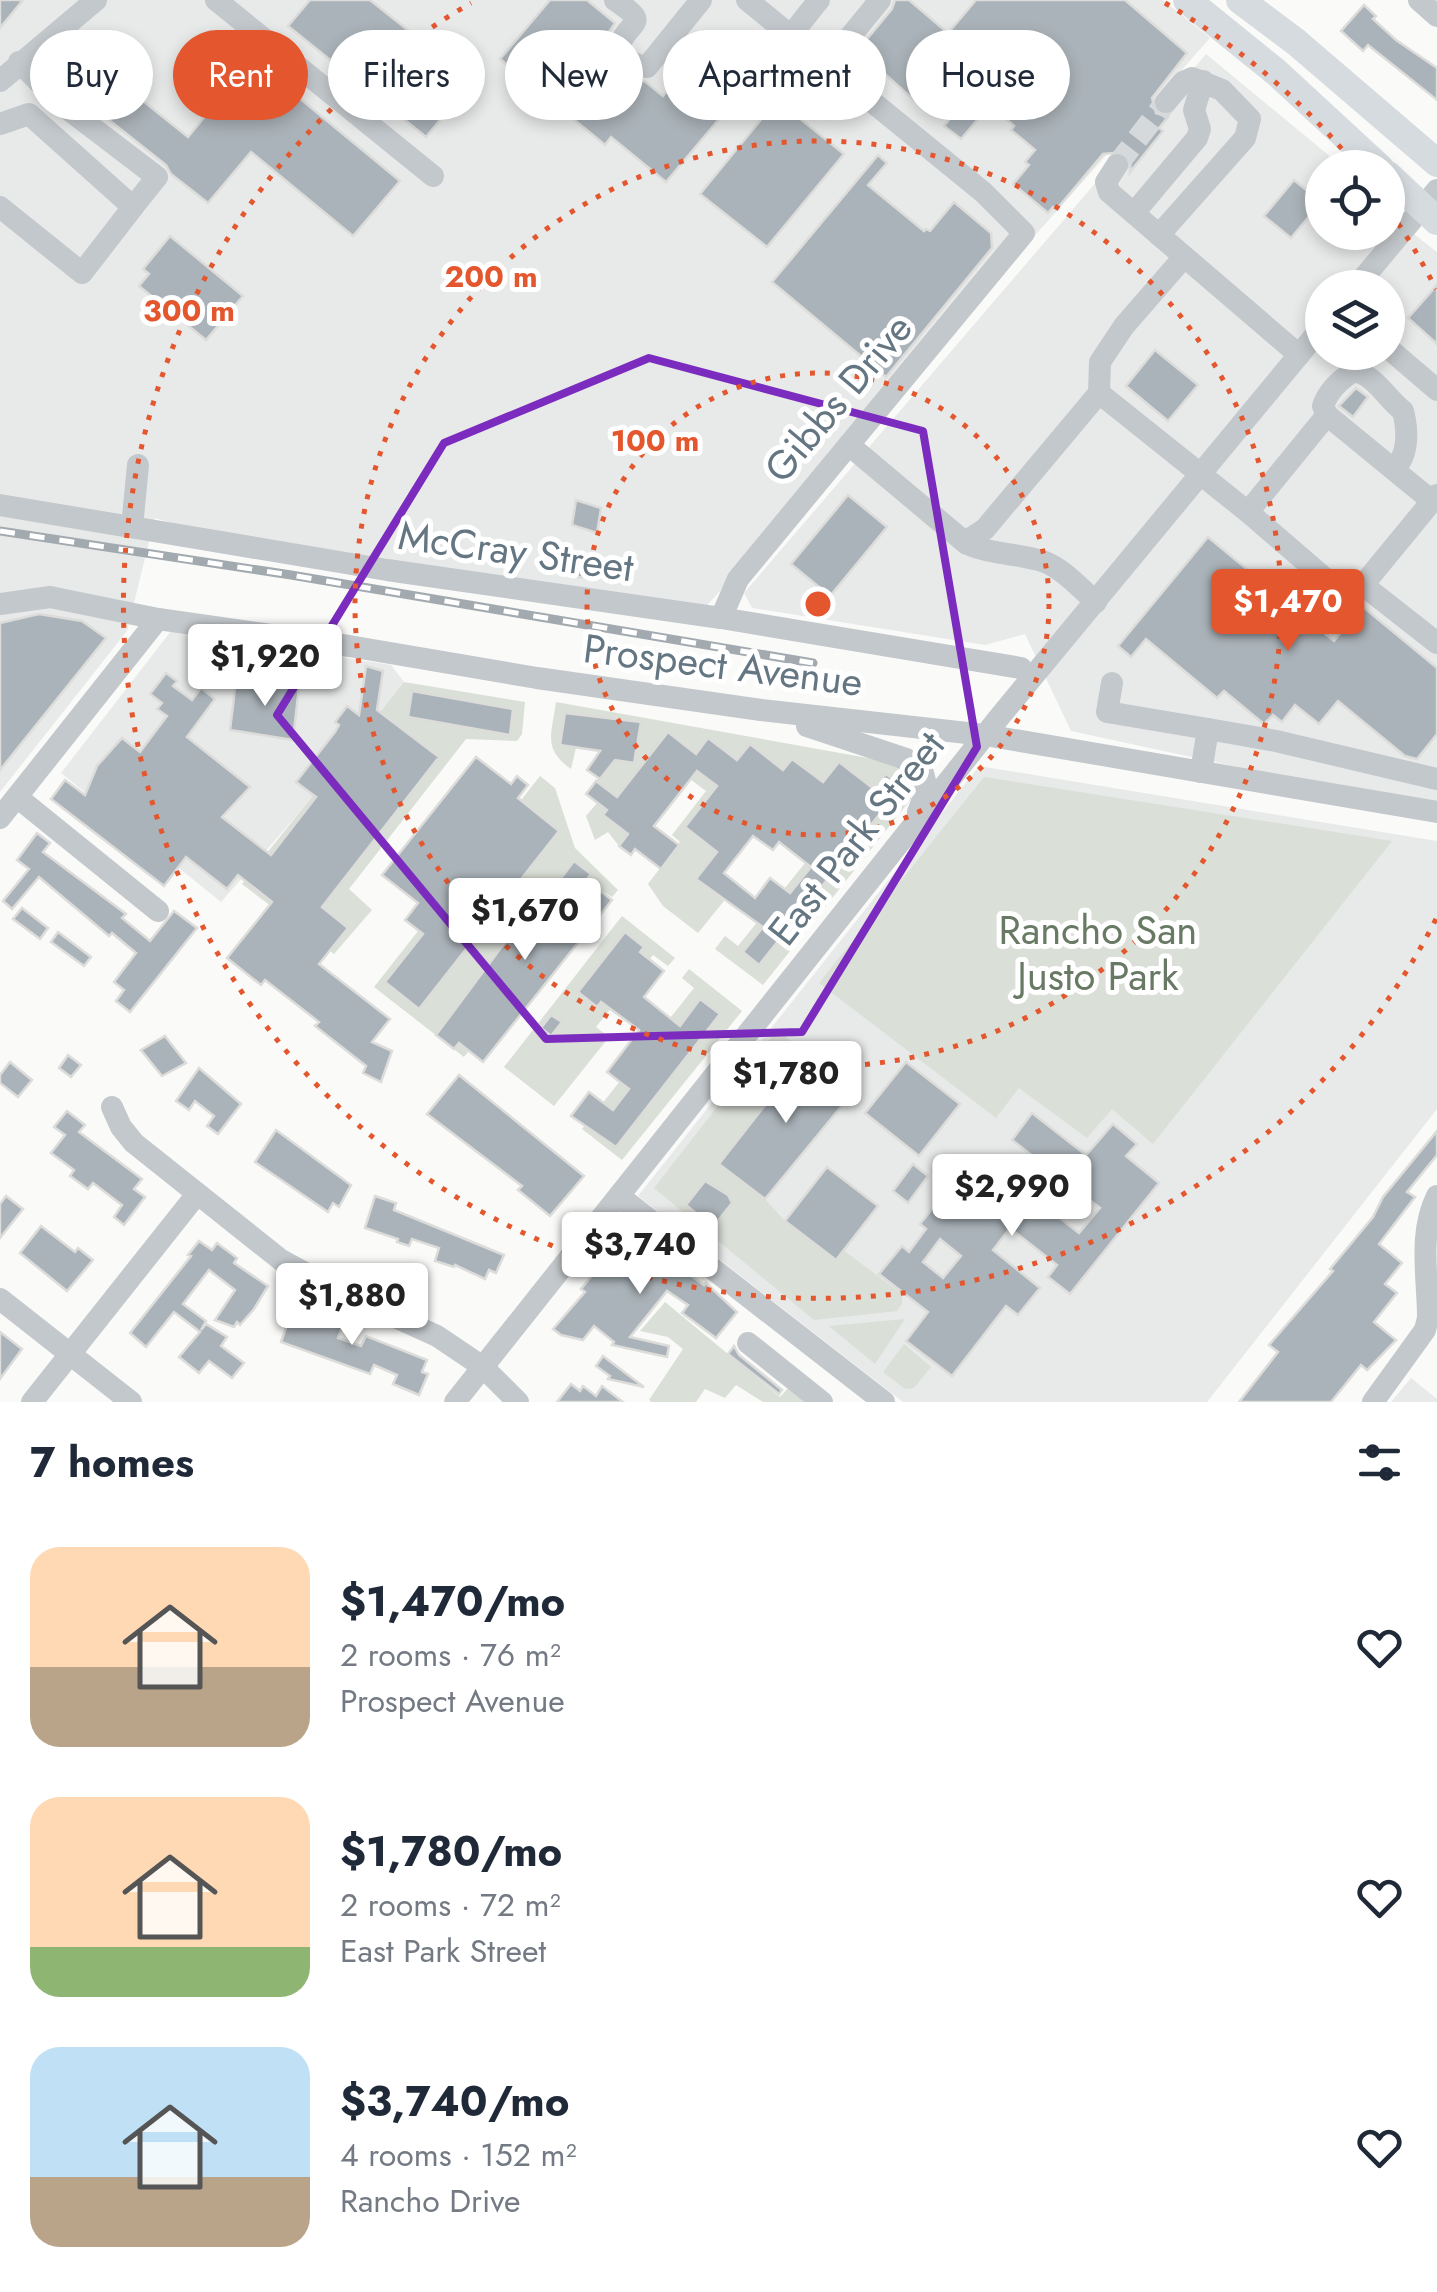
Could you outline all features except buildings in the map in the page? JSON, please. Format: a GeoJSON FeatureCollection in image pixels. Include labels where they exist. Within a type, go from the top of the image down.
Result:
{"type":"FeatureCollection","features":[{"type":"Feature","properties":{"kind":"main road"},"geometry":{"type":"LineString","coordinates":[[1187,0],[1276,72],[1360,150]]}},
{"type":"Feature","properties":{"kind":"main road"},"geometry":{"type":"LineString","coordinates":[[1240,0],[1296,42],[1437,163]]}},
{"type":"Feature","properties":{"kind":"main road"},"geometry":{"type":"LineString","coordinates":[[1405,187],[1432,206]]}},
{"type":"Feature","properties":{"kind":"street"},"geometry":{"type":"LineString","coordinates":[[0,81],[96,0]]}},
{"type":"Feature","properties":{"kind":"street"},"geometry":{"type":"LineString","coordinates":[[216,0],[433,176]]}},
{"type":"Feature","properties":{"kind":"street"},"geometry":{"type":"LineString","coordinates":[[615,0],[636,14],[638,20],[619,46],[634,65],[647,67],[701,0]]}},
{"type":"Feature","properties":{"kind":"street"},"geometry":{"type":"LineString","coordinates":[[748,0],[784,30]]}},
{"type":"Feature","properties":{"kind":"street"},"geometry":{"type":"LineString","coordinates":[[796,30],[819,0]]}},
{"type":"Feature","properties":{"kind":"street"},"geometry":{"type":"LineString","coordinates":[[855,30],[880,0]]}},
{"type":"Feature","properties":{"kind":"street"},"geometry":{"type":"LineString","coordinates":[[1419,0],[1437,16]]}},
{"type":"Feature","properties":{"kind":"street"},"geometry":{"type":"LineString","coordinates":[[0,207],[82,273],[156,177],[60,102],[19,62]]}},
{"type":"Feature","properties":{"kind":"street"},"geometry":{"type":"LineString","coordinates":[[1159,235],[1249,130],[1250,118],[1222,90],[1192,78],[1182,82],[1166,102]]}},
{"type":"Feature","properties":{"kind":"street"},"geometry":{"type":"LineString","coordinates":[[1134,213],[1197,138],[1200,129],[1194,110],[1203,81]]}},
{"type":"Feature","properties":{"kind":"street","name":"Gibbs Drive"},"geometry":{"type":"LineString","coordinates":[[722,618],[738,579],[1024,233],[983,192],[886,112]]}},
{"type":"Feature","properties":{"kind":"street"},"geometry":{"type":"LineString","coordinates":[[0,124],[29,114],[134,206]]}},
{"type":"Feature","properties":{"kind":"street"},"geometry":{"type":"LineString","coordinates":[[1117,165],[1106,182],[1109,192],[1299,355]]}},
{"type":"Feature","properties":{"kind":"street"},"geometry":{"type":"LineString","coordinates":[[1372,270],[1432,206]]}},
{"type":"Feature","properties":{"kind":"street"},"geometry":{"type":"LineString","coordinates":[[965,542],[985,529],[1099,393],[1100,362],[1124,326],[1184,257]]}},
{"type":"Feature","properties":{"kind":"street","name":"East Park Street"},"geometry":{"type":"LineString","coordinates":[[455,1402],[985,735],[1305,348]]}},
{"type":"Feature","properties":{"kind":"street"},"geometry":{"type":"LineString","coordinates":[[1405,363],[1437,390]]}},
{"type":"Feature","properties":{"kind":"street"},"geometry":{"type":"LineString","coordinates":[[1099,393],[1202,473],[1342,593],[1363,585],[1435,498],[1327,415],[1322,406],[1326,398],[1354,370],[1379,386],[1388,386],[1414,409],[1419,430],[1415,450],[1409,460],[1398,466]]}},
{"type":"Feature","properties":{"kind":"street"},"geometry":{"type":"LineString","coordinates":[[1248,512],[1327,415]]}},
{"type":"Feature","properties":{"kind":"street"},"geometry":{"type":"LineString","coordinates":[[849,445],[965,542],[986,553],[1008,553],[1051,565],[1096,602]]}},
{"type":"Feature","properties":{"kind":"street"},"geometry":{"type":"LineString","coordinates":[[132,527],[138,466]]}},
{"type":"Feature","properties":{"kind":"street","name":"McCray Street"},"geometry":{"type":"LineString","coordinates":[[0,505],[387,570],[722,618],[1022,668]]}},
{"type":"Feature","properties":{"kind":"street"},"geometry":{"type":"LineString","coordinates":[[1363,585],[1437,644]]}},
{"type":"Feature","properties":{"kind":"street","name":"Prospect Avenue"},"geometry":{"type":"LineString","coordinates":[[0,604],[50,597],[158,619],[761,710],[985,735],[1437,812]]}},
{"type":"Feature","properties":{"kind":"street"},"geometry":{"type":"LineString","coordinates":[[0,818],[158,619]]}},
{"type":"Feature","properties":{"kind":"street"},"geometry":{"type":"LineString","coordinates":[[1112,683],[1107,712],[1276,741],[1437,779]]}},
{"type":"Feature","properties":{"kind":"street"},"geometry":{"type":"LineString","coordinates":[[761,710],[906,759],[918,767],[927,790],[910,830]]}},
{"type":"Feature","properties":{"kind":"street"},"geometry":{"type":"LineString","coordinates":[[1201,772],[1208,730]]}},
{"type":"Feature","properties":{"kind":"street"},"geometry":{"type":"LineString","coordinates":[[17,797],[158,910]]}},
{"type":"Feature","properties":{"kind":"street"},"geometry":{"type":"LineString","coordinates":[[112,1107],[134,1143],[265,1248],[308,1276],[418,1325],[484,1367],[518,1402]]}},
{"type":"Feature","properties":{"kind":"street"},"geometry":{"type":"LineString","coordinates":[[32,1402],[197,1194]]}},
{"type":"Feature","properties":{"kind":"street"},"geometry":{"type":"LineString","coordinates":[[619,1196],[884,1402]]}},
{"type":"Feature","properties":{"kind":"street"},"geometry":{"type":"LineString","coordinates":[[1373,1402],[1425,1330],[1426,1234],[1437,1196]]}},
{"type":"Feature","properties":{"kind":"street"},"geometry":{"type":"LineString","coordinates":[[0,1298],[131,1402]]}},
{"type":"Feature","properties":{"kind":"street"},"geometry":{"type":"LineString","coordinates":[[748,1343],[822,1402]]}},
{"type":"Feature","properties":{"kind":"street"},"geometry":{"type":"LineString","coordinates":[[800,1385],[824,1356]]}},
{"type":"Feature","properties":{"kind":"highlighted area"},"geometry":{"type":"Polygon","coordinates":[[[649,358],[923,431],[977,747],[802,1032],[546,1039],[277,715],[444,443],[649,358]]]}},
{"type":"Feature","properties":{"kind":"shaded area"},"geometry":{"type":"Polygon","coordinates":[[[0,0],[1163,0],[1210,38],[704,609],[217,536],[155,518],[127,631],[0,792],[0,0]]]}},
{"type":"Feature","properties":{"kind":"shaded area"},"geometry":{"type":"Polygon","coordinates":[[[1206,54],[1322,150],[1305,150],[1305,250],[1405,250],[1405,227],[1437,252],[1437,810],[1071,731],[1025,634],[985,645],[752,608],[744,593],[1206,54]]]}},
{"type":"Feature","properties":{"kind":"shaded area"},"geometry":{"type":"Polygon","coordinates":[[[171,631],[391,665],[404,682],[221,902],[61,773],[171,631]]]}},
{"type":"Feature","properties":{"kind":"shaded area"},"geometry":{"type":"Polygon","coordinates":[[[979,766],[1437,841],[1437,1109],[1207,1402],[903,1402],[638,1196],[979,766]]]}},
{"type":"Feature","properties":{"kind":"shaded area"},"geometry":{"type":"Polygon","coordinates":[[[1411,1378],[1437,1399],[1437,1402],[1391,1402],[1411,1378]]]}},
{"type":"Feature","properties":{"kind":"green space"},"geometry":{"type":"Polygon","coordinates":[[[404,682],[525,702],[522,734],[517,741],[466,739],[349,889],[372,910],[334,954],[242,884],[404,682]]]}},
{"type":"Feature","properties":{"kind":"green space"},"geometry":{"type":"Polygon","coordinates":[[[556,702],[907,765],[919,789],[763,985],[715,949],[725,936],[738,946],[839,821],[801,790],[813,773],[792,759],[696,878],[724,901],[698,933],[663,906],[648,884],[680,842],[672,835],[706,791],[678,770],[619,846],[608,832],[595,840],[586,816],[608,790],[596,781],[640,722],[616,718],[610,756],[565,713],[560,745],[576,748],[571,769],[552,747],[556,702]]]}},
{"type":"Feature","properties":{"kind":"green space"},"geometry":{"type":"Polygon","coordinates":[[[540,776],[555,788],[575,848],[618,890],[612,897],[596,887],[464,1057],[374,987],[540,776]]]}},
{"type":"Feature","properties":{"kind":"green space","name":"Rancho San Justo Park"},"geometry":{"type":"Polygon","coordinates":[[[984,777],[1392,841],[1153,1144],[1112,1109],[1087,1138],[1019,1088],[996,1118],[819,983],[984,777]]]}},
{"type":"Feature","properties":{"kind":"green space"},"geometry":{"type":"Polygon","coordinates":[[[622,916],[675,958],[668,966],[653,955],[596,1027],[609,1037],[554,1106],[504,1067],[622,916]]]}},
{"type":"Feature","properties":{"kind":"green space"},"geometry":{"type":"Polygon","coordinates":[[[689,969],[742,1011],[622,1160],[582,1129],[694,988],[682,978],[689,969]]]}},
{"type":"Feature","properties":{"kind":"green space"},"geometry":{"type":"Polygon","coordinates":[[[777,1030],[806,1053],[720,1164],[765,1199],[785,1221],[843,1250],[902,1294],[897,1311],[814,1320],[654,1188],[777,1030]]]}},
{"type":"Feature","properties":{"kind":"green space"},"geometry":{"type":"Polygon","coordinates":[[[665,1302],[780,1397],[790,1386],[809,1402],[763,1402],[736,1385],[725,1398],[705,1389],[696,1402],[651,1402],[683,1349],[668,1337],[640,1331],[665,1302]]]}},
{"type":"Feature","properties":{"kind":"green space"},"geometry":{"type":"Polygon","coordinates":[[[905,1319],[875,1364],[829,1326],[905,1319]]]}},
{"type":"Feature","properties":{"kind":"green space"},"geometry":{"type":"Polygon","coordinates":[[[904,1344],[931,1367],[914,1388],[905,1389],[883,1372],[904,1344]]]}},
{"type":"Feature","properties":{"kind":"tunnel"},"geometry":{"type":"LineString","coordinates":[[1117,165],[1166,102]]}},
{"type":"Feature","properties":{"kind":"railway"},"geometry":{"type":"LineString","coordinates":[[0,531],[291,575],[813,663]]}}]}
